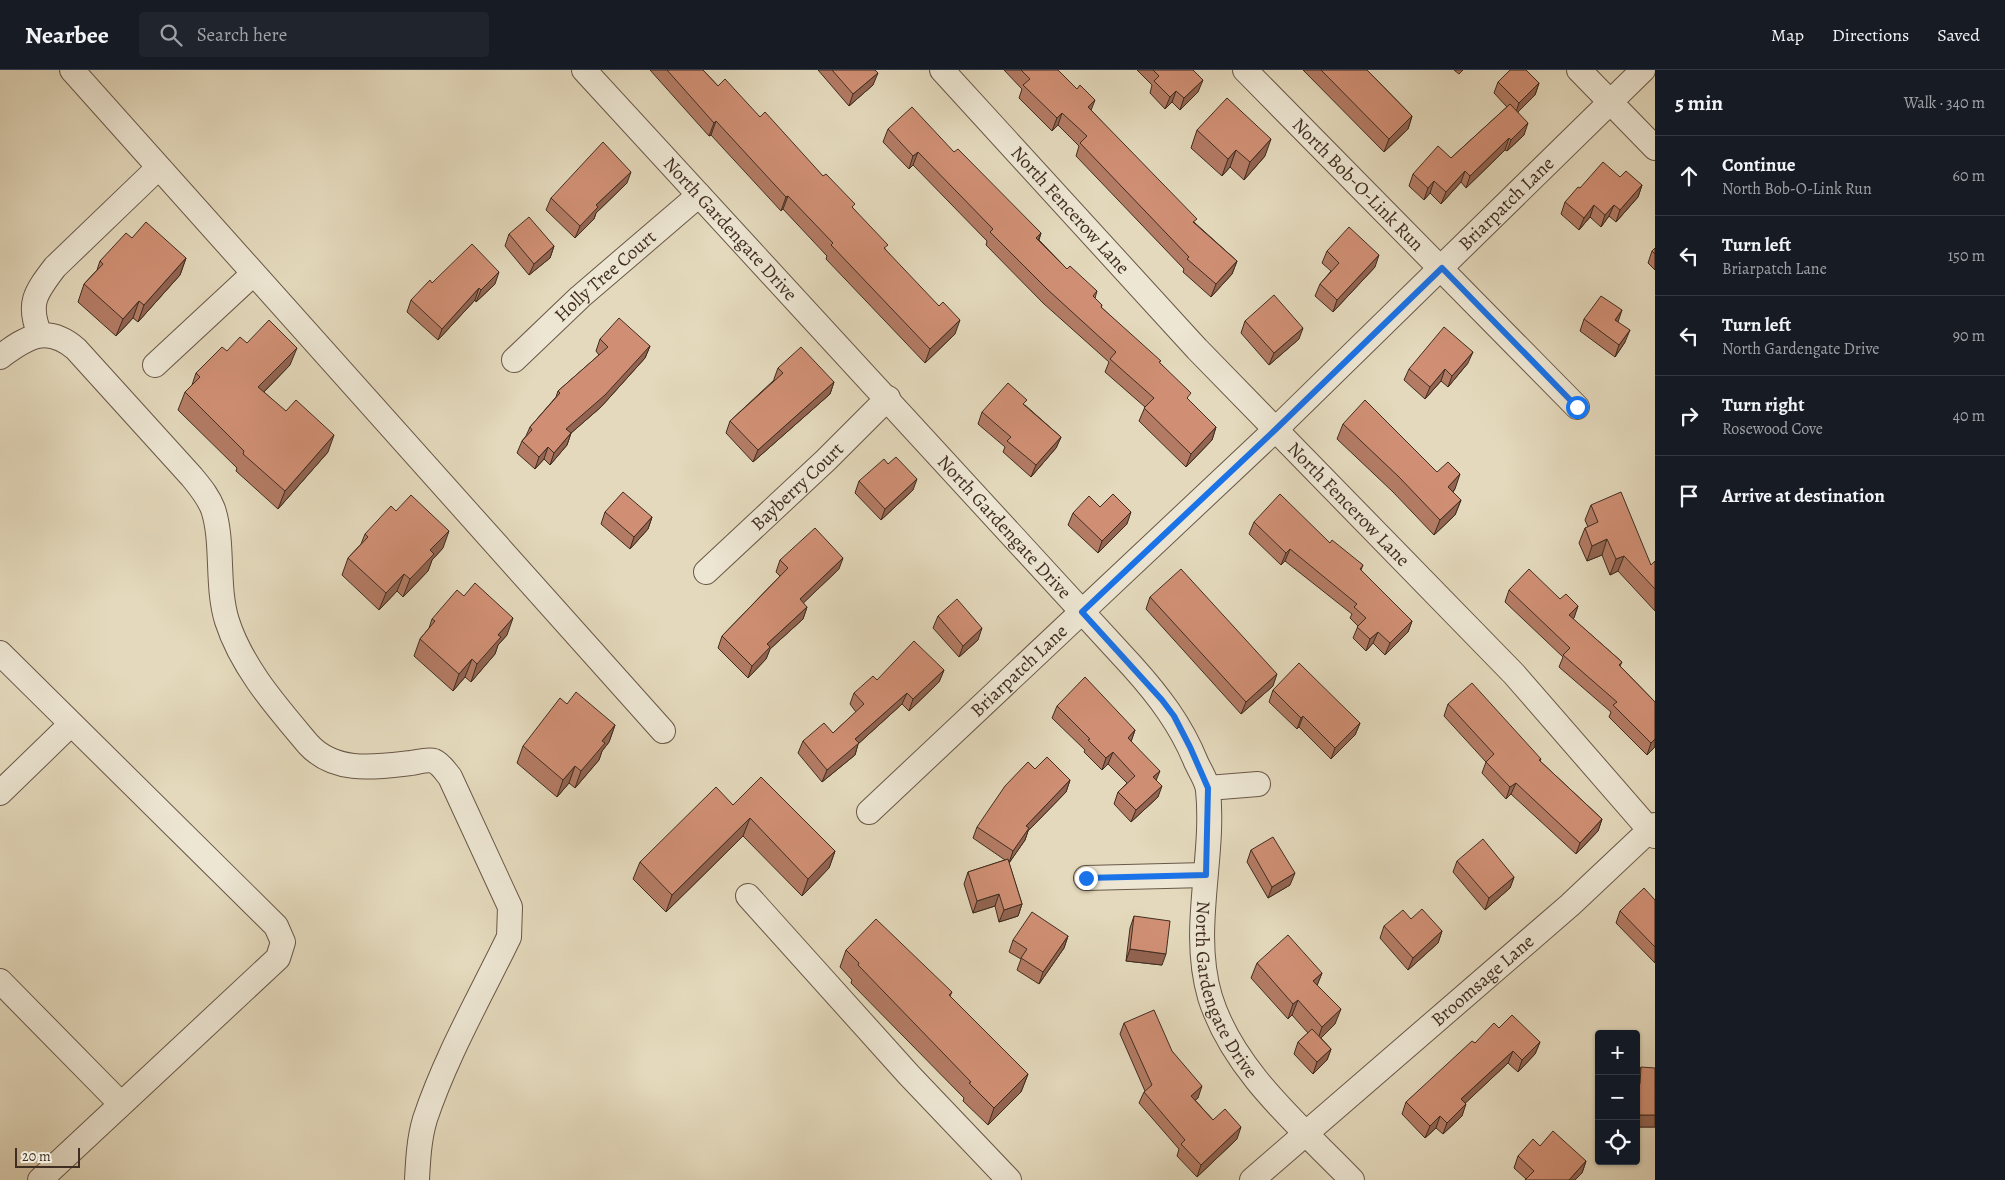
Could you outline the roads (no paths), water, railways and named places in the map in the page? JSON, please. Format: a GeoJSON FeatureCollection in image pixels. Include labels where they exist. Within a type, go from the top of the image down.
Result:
{"type":"FeatureCollection","features":[{"type":"Feature","properties":{"kind":"street"},"geometry":{"type":"LineString","coordinates":[[72,70],[663,731]]}},
{"type":"Feature","properties":{"kind":"street","name":"North Gardengate Drive"},"geometry":{"type":"LineString","coordinates":[[584,70],[888,398],[1132,666],[1174,716],[1208,788],[1202,952],[1210,996],[1227,1038],[1238,1057],[1352,1180]]}},
{"type":"Feature","properties":{"kind":"street","name":"North Fencerow Lane"},"geometry":{"type":"LineString","coordinates":[[942,70],[1197,349],[1514,674],[1653,831]]}},
{"type":"Feature","properties":{"kind":"street","name":"North Bob-O-Link Run"},"geometry":{"type":"LineString","coordinates":[[1245,70],[1577,407]]}},
{"type":"Feature","properties":{"kind":"street"},"geometry":{"type":"LineString","coordinates":[[1579,70],[1655,148]]}},
{"type":"Feature","properties":{"kind":"street","name":"Briarpatch Lane"},"geometry":{"type":"LineString","coordinates":[[869,812],[1275,430],[1643,70]]}},
{"type":"Feature","properties":{"kind":"street"},"geometry":{"type":"LineString","coordinates":[[40,335],[33,317],[35,299],[42,284],[55,267],[158,168]]}},
{"type":"Feature","properties":{"kind":"street","name":"Holly Tree Court"},"geometry":{"type":"LineString","coordinates":[[514,360],[580,297],[698,195]]}},
{"type":"Feature","properties":{"kind":"street"},"geometry":{"type":"LineString","coordinates":[[155,365],[253,274]]}},
{"type":"Feature","properties":{"kind":"street"},"geometry":{"type":"LineString","coordinates":[[0,357],[20,342],[40,335],[62,337],[76,349],[192,477],[208,498],[213,510],[220,580],[227,621],[246,665],[310,746],[329,760],[346,766],[378,767],[432,760],[442,767],[450,777],[510,907],[508,937],[449,1061],[425,1120],[418,1150],[417,1180]]}},
{"type":"Feature","properties":{"kind":"street","name":"Bayberry Court"},"geometry":{"type":"LineString","coordinates":[[706,572],[826,460],[888,398]]}},
{"type":"Feature","properties":{"kind":"street"},"geometry":{"type":"LineString","coordinates":[[0,653],[276,926],[283,942],[278,958],[40,1180]]}},
{"type":"Feature","properties":{"kind":"street"},"geometry":{"type":"LineString","coordinates":[[0,793],[71,724]]}},
{"type":"Feature","properties":{"kind":"street"},"geometry":{"type":"LineString","coordinates":[[1208,788],[1258,784]]}},
{"type":"Feature","properties":{"kind":"street","name":"Broomsage Lane"},"geometry":{"type":"LineString","coordinates":[[1252,1180],[1653,831]]}},
{"type":"Feature","properties":{"kind":"street"},"geometry":{"type":"LineString","coordinates":[[1086,878],[1206,875]]}},
{"type":"Feature","properties":{"kind":"street"},"geometry":{"type":"LineString","coordinates":[[748,896],[908,1075],[1008,1180]]}},
{"type":"Feature","properties":{"kind":"street"},"geometry":{"type":"LineString","coordinates":[[0,981],[121,1104]]}}]}
